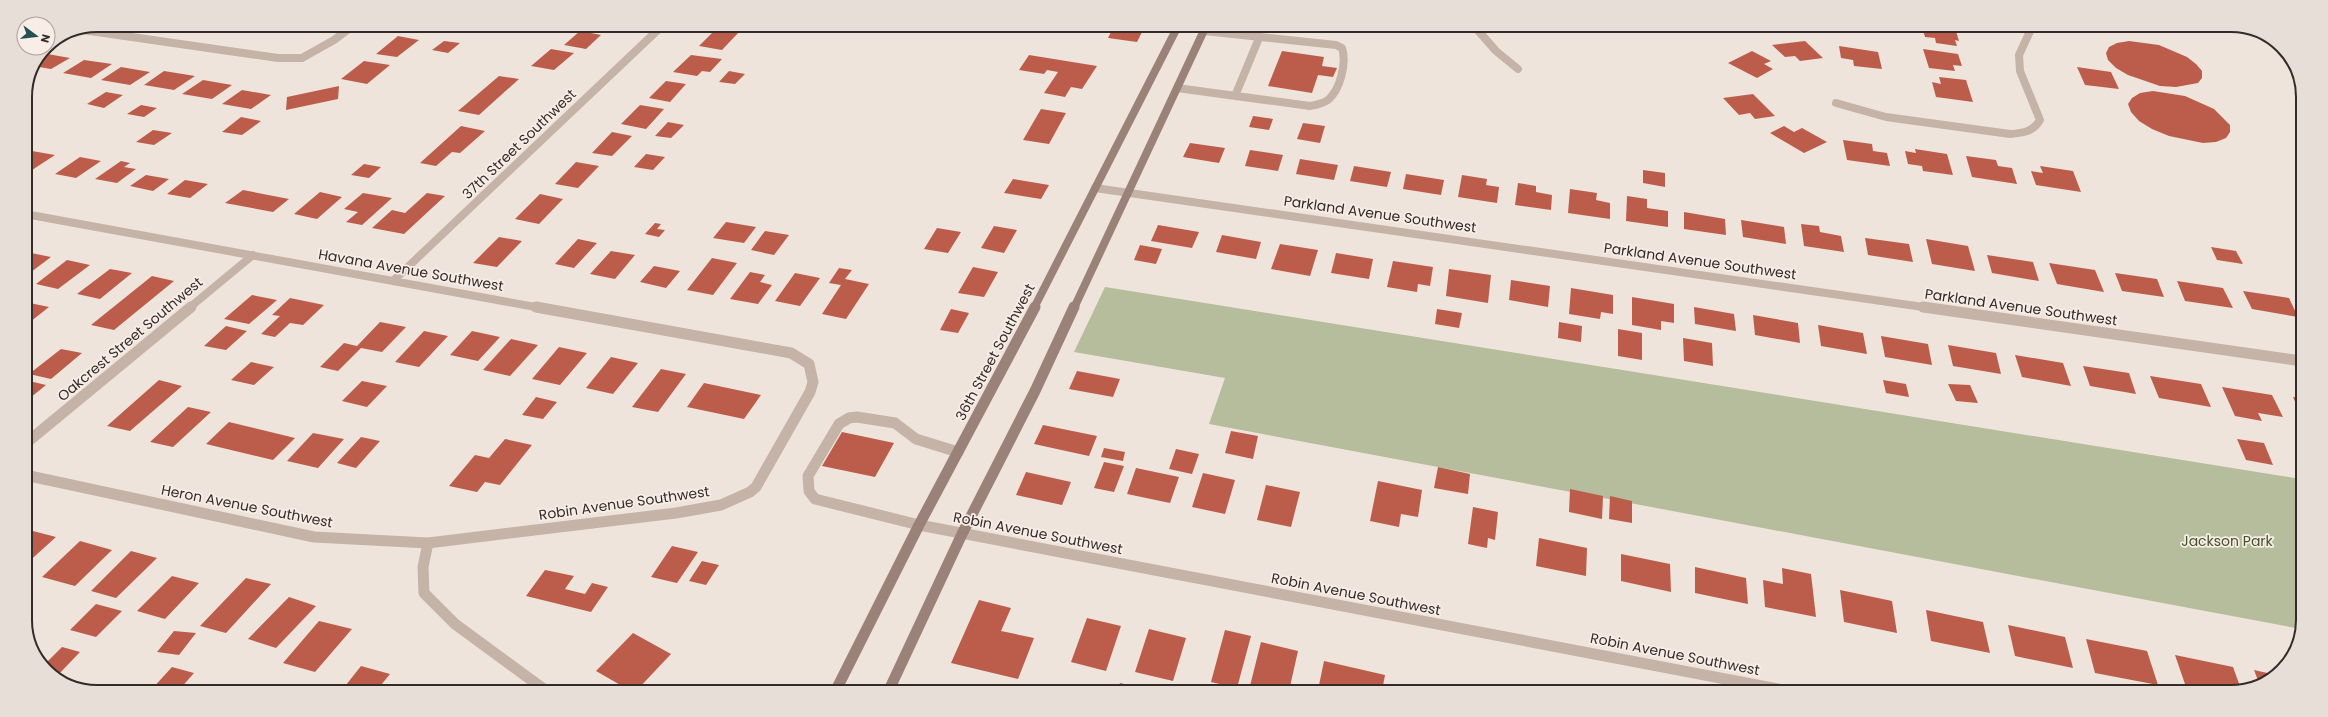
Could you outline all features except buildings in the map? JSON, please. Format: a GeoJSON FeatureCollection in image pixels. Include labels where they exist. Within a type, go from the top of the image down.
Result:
{"type":"FeatureCollection","features":[{"type":"Feature","properties":{"kind":"street"},"geometry":{"type":"LineString","coordinates":[[97,32],[278,58],[302,58],[334,40],[345,32]]}},
{"type":"Feature","properties":{"kind":"street","name":"37th Street Southwest"},"geometry":{"type":"LineString","coordinates":[[393,281],[656,32]]}},
{"type":"Feature","properties":{"kind":"street","name":"36th Street Southwest"},"geometry":{"type":"LineString","coordinates":[[839,685],[919,525],[1175,32]]}},
{"type":"Feature","properties":{"kind":"street"},"geometry":{"type":"LineString","coordinates":[[891,685],[962,534],[1035,391],[1127,192],[1204,32]]}},
{"type":"Feature","properties":{"kind":"street"},"geometry":{"type":"LineString","coordinates":[[1177,88],[1310,106],[1324,103],[1335,91],[1345,57],[1342,48],[1336,45],[1289,38],[1259,38],[1223,32]]}},
{"type":"Feature","properties":{"kind":"street"},"geometry":{"type":"LineString","coordinates":[[1479,32],[1496,51],[1518,69]]}},
{"type":"Feature","properties":{"kind":"street"},"geometry":{"type":"LineString","coordinates":[[1836,103],[1886,117],[2010,134],[2026,133],[2036,128],[2040,120],[2020,71],[2020,55],[2030,32]]}},
{"type":"Feature","properties":{"kind":"street"},"geometry":{"type":"LineString","coordinates":[[1235,96],[1259,38]]}},
{"type":"Feature","properties":{"kind":"street","name":"Parkland Avenue Southwest"},"geometry":{"type":"LineString","coordinates":[[1095,188],[2296,360]]}},
{"type":"Feature","properties":{"kind":"street","name":"Havana Avenue Southwest"},"geometry":{"type":"LineString","coordinates":[[32,215],[791,353]]}},
{"type":"Feature","properties":{"kind":"street","name":"Oakcrest Street Southwest"},"geometry":{"type":"LineString","coordinates":[[32,438],[253,255]]}},
{"type":"Feature","properties":{"kind":"street","name":"Robin Avenue Southwest"},"geometry":{"type":"LineString","coordinates":[[428,543],[676,513],[721,505],[750,492],[756,487],[791,427],[813,382],[809,364],[791,353]]}},
{"type":"Feature","properties":{"kind":"street","name":"Robin Avenue Southwest"},"geometry":{"type":"LineString","coordinates":[[958,452],[916,438],[895,423],[857,416],[839,424],[808,476],[809,491],[815,499],[919,525],[962,534],[1741,685]]}},
{"type":"Feature","properties":{"kind":"street","name":"Heron Avenue Southwest"},"geometry":{"type":"LineString","coordinates":[[32,477],[314,537],[428,543]]}},
{"type":"Feature","properties":{"kind":"street"},"geometry":{"type":"LineString","coordinates":[[428,543],[423,567],[424,593],[455,624],[538,685]]}},
{"type":"Feature","properties":{"kind":"green space","name":"Jackson Park"},"geometry":{"type":"Polygon","coordinates":[[[1105,287],[2296,478],[2295,628],[1209,424],[1225,378],[1074,352],[1105,287]]]}}]}
